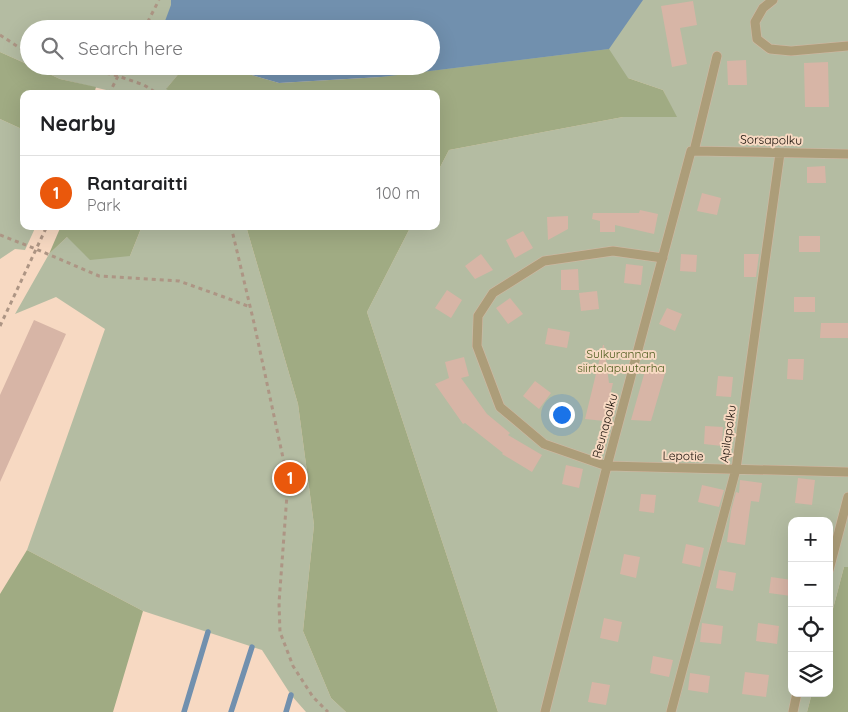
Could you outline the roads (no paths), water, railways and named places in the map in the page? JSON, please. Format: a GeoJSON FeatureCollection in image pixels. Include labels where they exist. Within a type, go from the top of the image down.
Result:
{"type":"FeatureCollection","features":[{"type":"Feature","properties":{"kind":"lane"},"geometry":{"type":"LineString","coordinates":[[773,0],[763,8],[755,22],[756,39],[770,49],[791,51],[848,46]]}},
{"type":"Feature","properties":{"kind":"lane","name":"Reunapolku"},"geometry":{"type":"LineString","coordinates":[[545,712],[607,466],[691,151],[694,151],[718,56]]}},
{"type":"Feature","properties":{"kind":"lane","name":"Sorsapolku"},"geometry":{"type":"LineString","coordinates":[[694,151],[848,154]]}},
{"type":"Feature","properties":{"kind":"lane","name":"Apilapolku"},"geometry":{"type":"LineString","coordinates":[[670,712],[736,469],[780,153]]}},
{"type":"Feature","properties":{"kind":"lane","name":"Lepotie"},"geometry":{"type":"LineString","coordinates":[[663,258],[613,251],[544,262],[493,293],[478,316],[477,346],[500,407],[544,444],[607,466],[848,472]]}},
{"type":"Feature","properties":{"kind":"lane"},"geometry":{"type":"LineString","coordinates":[[831,562],[848,497]]}},
{"type":"Feature","properties":{"kind":"lane"},"geometry":{"type":"LineString","coordinates":[[793,712],[797,697]]}},
{"type":"Feature","properties":{"kind":"water"},"geometry":{"type":"Polygon","coordinates":[[[171,0],[643,0],[609,49],[440,70],[440,20],[165,20],[171,0]]]}},
{"type":"Feature","properties":{"kind":"water"},"geometry":{"type":"Polygon","coordinates":[[[252,75],[397,75],[381,77],[279,83],[252,75]]]}},
{"type":"Feature","properties":{"kind":"waterway"},"geometry":{"type":"LineString","coordinates":[[184,712],[208,632]]}},
{"type":"Feature","properties":{"kind":"waterway"},"geometry":{"type":"LineString","coordinates":[[231,712],[252,647]]}},
{"type":"Feature","properties":{"kind":"waterway"},"geometry":{"type":"LineString","coordinates":[[286,712],[291,695]]}},
{"type":"Feature","properties":{"kind":"place","name":"Rantaraitti"},"geometry":{"type":"Point","coordinates":[290,478]}},
{"type":"Feature","properties":{"kind":"park label","name":"Sulkurannan siirtolapuutarha"},"geometry":{"type":"Point","coordinates":[621,361]}}]}
